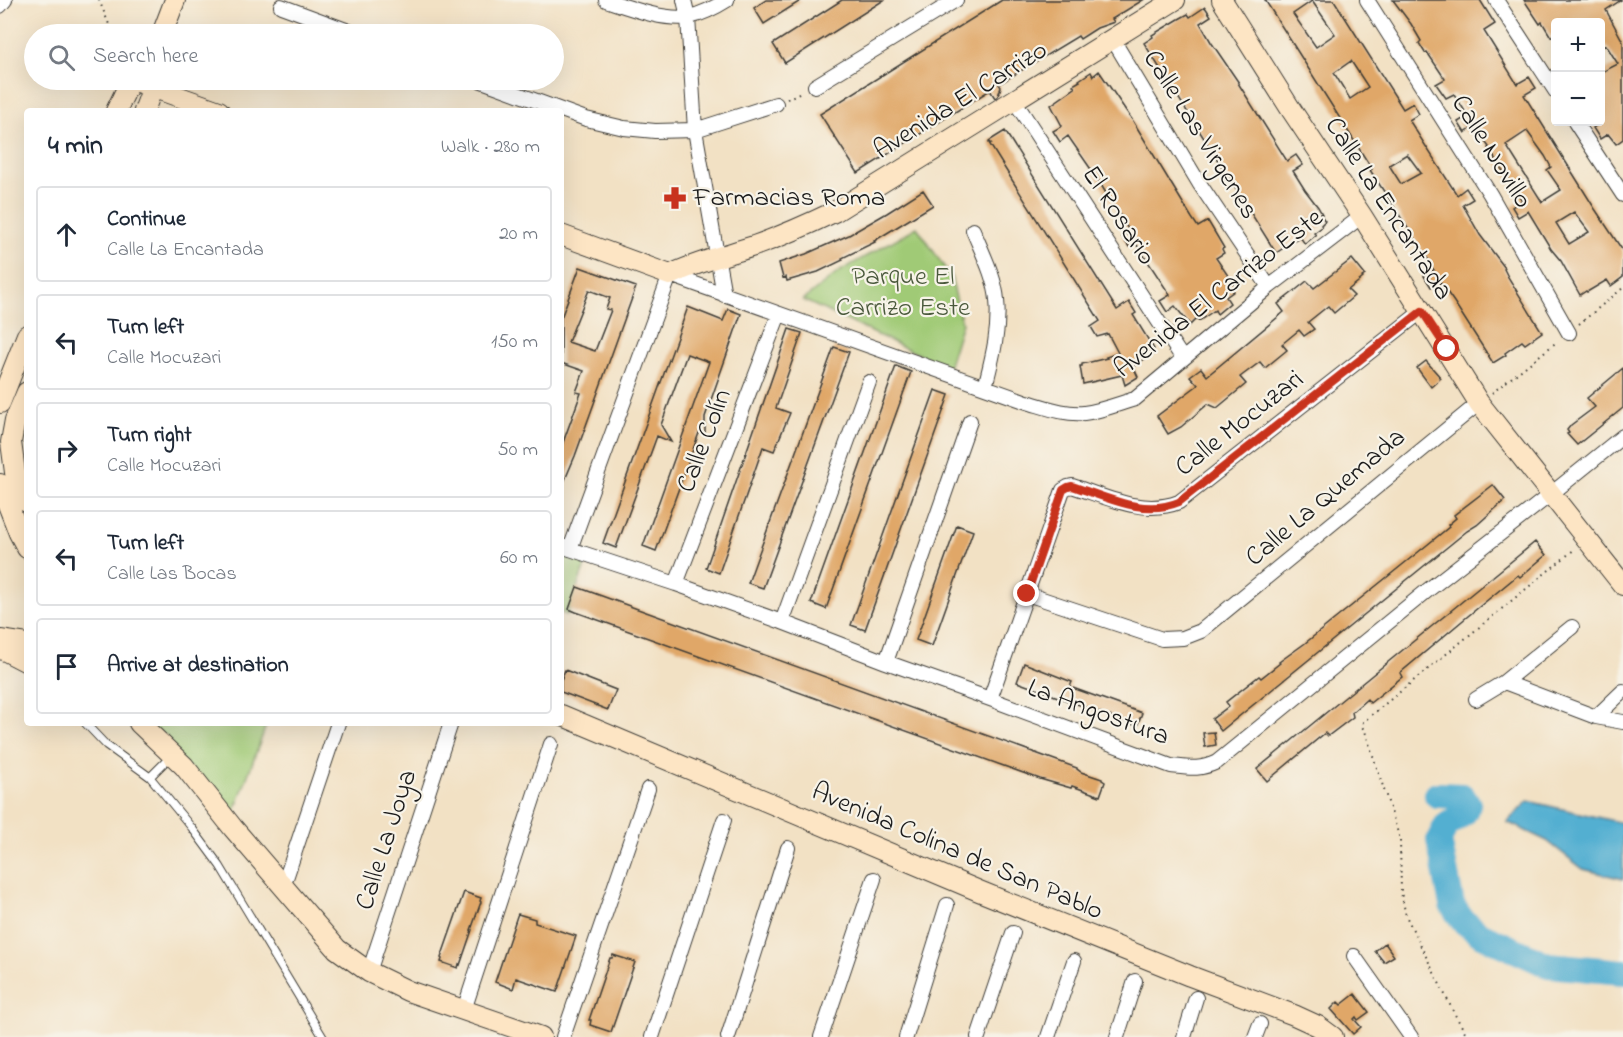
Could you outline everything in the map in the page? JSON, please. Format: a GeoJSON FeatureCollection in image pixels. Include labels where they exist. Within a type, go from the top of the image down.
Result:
{"type":"FeatureCollection","features":[{"type":"Feature","properties":{"kind":"street"},"geometry":{"type":"LineString","coordinates":[[0,6],[5,0]]}},
{"type":"Feature","properties":{"kind":"street"},"geometry":{"type":"LineString","coordinates":[[166,24],[175,0]]}},
{"type":"Feature","properties":{"kind":"street"},"geometry":{"type":"LineString","coordinates":[[606,0],[662,16],[688,17],[728,0]]}},
{"type":"Feature","properties":{"kind":"street"},"geometry":{"type":"LineString","coordinates":[[684,0],[688,17],[695,129],[724,295]]}},
{"type":"Feature","properties":{"kind":"street"},"geometry":{"type":"LineString","coordinates":[[815,86],[956,0]]}},
{"type":"Feature","properties":{"kind":"street","name":"Avenida El Carrizo"},"geometry":{"type":"LineString","coordinates":[[670,275],[692,265],[793,231],[836,211],[1175,0]]}},
{"type":"Feature","properties":{"kind":"street","name":"Calle La Encantada"},"geometry":{"type":"LineString","coordinates":[[1222,0],[1362,216],[1479,403],[1623,585]]}},
{"type":"Feature","properties":{"kind":"street","name":"Calle Novillo"},"geometry":{"type":"LineString","coordinates":[[1367,0],[1490,194],[1569,333]]}},
{"type":"Feature","properties":{"kind":"street"},"geometry":{"type":"LineString","coordinates":[[1496,0],[1551,84]]}},
{"type":"Feature","properties":{"kind":"street"},"geometry":{"type":"LineString","coordinates":[[281,6],[330,24]]}},
{"type":"Feature","properties":{"kind":"street","name":"Calle Las Virgenes"},"geometry":{"type":"LineString","coordinates":[[1112,38],[1199,183],[1269,287]]}},
{"type":"Feature","properties":{"kind":"street"},"geometry":{"type":"LineString","coordinates":[[117,108],[126,90]]}},
{"type":"Feature","properties":{"kind":"street"},"geometry":{"type":"LineString","coordinates":[[145,108],[151,90]]}},
{"type":"Feature","properties":{"kind":"street"},"geometry":{"type":"LineString","coordinates":[[170,90],[212,108]]}},
{"type":"Feature","properties":{"kind":"street"},"geometry":{"type":"LineString","coordinates":[[506,90],[556,108]]}},
{"type":"Feature","properties":{"kind":"street","name":"El Rosario"},"geometry":{"type":"LineString","coordinates":[[1014,99],[1183,359]]}},
{"type":"Feature","properties":{"kind":"street"},"geometry":{"type":"LineString","coordinates":[[564,111],[624,128],[655,131],[695,129],[776,104]]}},
{"type":"Feature","properties":{"kind":"street"},"geometry":{"type":"LineString","coordinates":[[1578,126],[1623,195]]}},
{"type":"Feature","properties":{"kind":"street","name":"Avenida El Carrizo Este"},"geometry":{"type":"LineString","coordinates":[[564,237],[986,387],[1064,412],[1082,413],[1109,408],[1135,399],[1269,287],[1362,216]]}},
{"type":"Feature","properties":{"kind":"street"},"geometry":{"type":"LineString","coordinates":[[973,230],[988,266],[997,299],[996,340],[986,387]]}},
{"type":"Feature","properties":{"kind":"street"},"geometry":{"type":"LineString","coordinates":[[566,548],[670,275]]}},
{"type":"Feature","properties":{"kind":"street","name":"Calle Mocuzari"},"geometry":{"type":"LineString","coordinates":[[1027,594],[1063,490],[1072,486],[1136,507],[1167,507],[1179,502],[1422,311]]}},
{"type":"Feature","properties":{"kind":"street","name":"Calle Colín"},"geometry":{"type":"LineString","coordinates":[[676,584],[779,315]]}},
{"type":"Feature","properties":{"kind":"street"},"geometry":{"type":"LineString","coordinates":[[0,404],[23,357]]}},
{"type":"Feature","properties":{"kind":"street"},"geometry":{"type":"LineString","coordinates":[[782,622],[869,382]]}},
{"type":"Feature","properties":{"kind":"street"},"geometry":{"type":"LineString","coordinates":[[24,399],[15,420],[12,436],[11,482],[19,533],[24,542]]}},
{"type":"Feature","properties":{"kind":"street","name":"Calle La Quemada"},"geometry":{"type":"LineString","coordinates":[[1027,594],[1162,639],[1183,638],[1201,632],[1479,403]]}},
{"type":"Feature","properties":{"kind":"street"},"geometry":{"type":"LineString","coordinates":[[886,662],[970,421]]}},
{"type":"Feature","properties":{"kind":"street","name":"La Angostura"},"geometry":{"type":"LineString","coordinates":[[566,548],[782,622],[1171,766],[1190,769],[1204,768],[1217,762],[1428,590],[1623,436]]}},
{"type":"Feature","properties":{"kind":"street"},"geometry":{"type":"LineString","coordinates":[[11,482],[24,498]]}},
{"type":"Feature","properties":{"kind":"street"},"geometry":{"type":"LineString","coordinates":[[990,699],[1027,594]]}},
{"type":"Feature","properties":{"kind":"street"},"geometry":{"type":"LineString","coordinates":[[1476,699],[1504,682],[1572,627]]}},
{"type":"Feature","properties":{"kind":"street"},"geometry":{"type":"LineString","coordinates":[[0,640],[24,644]]}},
{"type":"Feature","properties":{"kind":"street"},"geometry":{"type":"LineString","coordinates":[[0,648],[24,660]]}},
{"type":"Feature","properties":{"kind":"street"},"geometry":{"type":"LineString","coordinates":[[1504,682],[1596,717],[1623,723]]}},
{"type":"Feature","properties":{"kind":"street"},"geometry":{"type":"LineString","coordinates":[[1596,717],[1623,691]]}},
{"type":"Feature","properties":{"kind":"street","name":"Avenida Colina de San Pablo"},"geometry":{"type":"LineString","coordinates":[[564,716],[1035,914],[1294,1015],[1318,1026],[1333,1037]]}},
{"type":"Feature","properties":{"kind":"street"},"geometry":{"type":"LineString","coordinates":[[142,726],[184,766],[232,828],[337,949],[369,972],[408,991],[541,1037]]}},
{"type":"Feature","properties":{"kind":"street"},"geometry":{"type":"LineString","coordinates":[[283,887],[337,726]]}},
{"type":"Feature","properties":{"kind":"street","name":"Calle La Joya"},"geometry":{"type":"LineString","coordinates":[[369,972],[450,726]]}},
{"type":"Feature","properties":{"kind":"street"},"geometry":{"type":"LineString","coordinates":[[464,1010],[551,744]]}},
{"type":"Feature","properties":{"kind":"street"},"geometry":{"type":"LineString","coordinates":[[563,1037],[648,789]]}},
{"type":"Feature","properties":{"kind":"street"},"geometry":{"type":"LineString","coordinates":[[652,1037],[724,820]]}},
{"type":"Feature","properties":{"kind":"street"},"geometry":{"type":"LineString","coordinates":[[728,1037],[788,848]]}},
{"type":"Feature","properties":{"kind":"street"},"geometry":{"type":"LineString","coordinates":[[821,1037],[874,879]]}},
{"type":"Feature","properties":{"kind":"street"},"geometry":{"type":"LineString","coordinates":[[906,1037],[947,904]]}},
{"type":"Feature","properties":{"kind":"street"},"geometry":{"type":"LineString","coordinates":[[978,1037],[1013,933]]}},
{"type":"Feature","properties":{"kind":"street"},"geometry":{"type":"LineString","coordinates":[[1353,956],[1411,1037]]}},
{"type":"Feature","properties":{"kind":"street"},"geometry":{"type":"LineString","coordinates":[[1048,1037],[1074,961]]}},
{"type":"Feature","properties":{"kind":"street"},"geometry":{"type":"LineString","coordinates":[[1117,1037],[1135,981]]}},
{"type":"Feature","properties":{"kind":"street"},"geometry":{"type":"LineString","coordinates":[[1184,1037],[1196,998]]}},
{"type":"Feature","properties":{"kind":"lane"},"geometry":{"type":"LineString","coordinates":[[88,726],[106,745],[150,777],[192,828],[220,866],[323,1037]]}},
{"type":"Feature","properties":{"kind":"lane"},"geometry":{"type":"LineString","coordinates":[[150,777],[172,755]]}},
{"type":"Feature","properties":{"kind":"path"},"geometry":{"type":"LineString","coordinates":[[99,0],[109,24]]}},
{"type":"Feature","properties":{"kind":"path"},"geometry":{"type":"LineString","coordinates":[[776,104],[815,86]]}},
{"type":"Feature","properties":{"kind":"path"},"geometry":{"type":"LineString","coordinates":[[1479,403],[1623,288]]}},
{"type":"Feature","properties":{"kind":"path"},"geometry":{"type":"LineString","coordinates":[[1468,1037],[1406,916],[1401,892],[1400,839],[1362,727],[1363,722],[1587,539]]}},
{"type":"Feature","properties":{"kind":"green space","name":"Parque El Carrizo Este"},"geometry":{"type":"Polygon","coordinates":[[[917,227],[951,277],[962,323],[948,368],[803,300],[840,271],[917,227]]]}},
{"type":"Feature","properties":{"kind":"green space"},"geometry":{"type":"Polygon","coordinates":[[[564,556],[586,563],[567,615],[564,614],[564,556]]]}},
{"type":"Feature","properties":{"kind":"green space"},"geometry":{"type":"Polygon","coordinates":[[[149,726],[266,726],[230,824],[149,726]]]}},
{"type":"Feature","properties":{"kind":"water"},"geometry":{"type":"Polygon","coordinates":[[[1528,801],[1623,823],[1623,879],[1583,869],[1547,841],[1507,822],[1528,801]]]}},
{"type":"Feature","properties":{"kind":"building"},"geometry":{"type":"Polygon","coordinates":[[[766,0],[802,0],[764,24],[754,8],[766,0]]]}},
{"type":"Feature","properties":{"kind":"building"},"geometry":{"type":"Polygon","coordinates":[[[842,0],[884,0],[785,63],[773,44],[842,0]]]}},
{"type":"Feature","properties":{"kind":"building"},"geometry":{"type":"Polygon","coordinates":[[[1002,0],[1143,0],[1112,19],[1114,22],[1097,28],[1080,39],[1078,36],[999,84],[1001,87],[995,98],[990,90],[858,173],[820,114],[1002,0]]]}},
{"type":"Feature","properties":{"kind":"building"},"geometry":{"type":"Polygon","coordinates":[[[1265,0],[1334,0],[1403,109],[1413,103],[1419,114],[1409,120],[1457,195],[1466,188],[1473,199],[1463,205],[1480,235],[1505,268],[1508,277],[1542,332],[1525,344],[1522,341],[1493,363],[1440,282],[1431,287],[1424,276],[1434,270],[1370,170],[1372,169],[1265,0]],[[1312,1],[1293,14],[1316,47],[1335,34],[1312,1]],[[1351,61],[1334,73],[1350,99],[1368,87],[1351,61]],[[1407,154],[1389,165],[1401,184],[1421,173],[1407,154]]]}},
{"type":"Feature","properties":{"kind":"building"},"geometry":{"type":"Polygon","coordinates":[[[1393,0],[1480,0],[1495,24],[1484,31],[1517,84],[1529,77],[1536,88],[1524,95],[1623,251],[1623,277],[1611,286],[1607,280],[1580,295],[1528,211],[1518,217],[1512,207],[1522,200],[1489,147],[1474,127],[1465,133],[1458,122],[1468,116],[1454,94],[1446,98],[1436,84],[1445,79],[1427,52],[1425,53],[1411,24],[1393,0]],[[1527,131],[1506,145],[1542,202],[1561,190],[1547,170],[1551,167],[1545,156],[1527,131]],[[1574,212],[1556,223],[1569,244],[1589,232],[1574,212]]]}},
{"type":"Feature","properties":{"kind":"building"},"geometry":{"type":"Polygon","coordinates":[[[1524,0],[1621,0],[1606,10],[1623,42],[1623,139],[1616,144],[1608,134],[1600,139],[1593,128],[1605,126],[1605,70],[1618,64],[1605,46],[1605,18],[1551,18],[1551,37],[1542,22],[1540,24],[1524,0]]]}},
{"type":"Feature","properties":{"kind":"building"},"geometry":{"type":"Polygon","coordinates":[[[1205,7],[1211,16],[1200,23],[1211,42],[1287,161],[1296,155],[1303,165],[1293,171],[1325,221],[1322,227],[1314,233],[1316,235],[1305,244],[1300,237],[1276,253],[1144,43],[1153,37],[1152,35],[1179,19],[1188,14],[1190,17],[1205,7]]]}},
{"type":"Feature","properties":{"kind":"building"},"geometry":{"type":"Polygon","coordinates":[[[1099,71],[1133,121],[1198,227],[1208,221],[1224,248],[1222,249],[1224,253],[1216,258],[1235,286],[1232,288],[1234,291],[1226,297],[1230,303],[1217,314],[1215,310],[1199,321],[1197,318],[1190,325],[1175,306],[1167,312],[1160,301],[1170,295],[1135,242],[1129,247],[1122,237],[1130,232],[1124,220],[1068,136],[1060,142],[1053,131],[1062,126],[1051,105],[1075,88],[1073,85],[1079,80],[1091,72],[1093,76],[1099,71]]]}},
{"type":"Feature","properties":{"kind":"building"},"geometry":{"type":"Polygon","coordinates":[[[1005,131],[1117,310],[1129,302],[1136,313],[1133,315],[1154,349],[1151,351],[1153,354],[1133,366],[1138,377],[1125,385],[1122,375],[1083,384],[1080,366],[1082,364],[1118,353],[1108,334],[1097,337],[1091,327],[1100,321],[989,143],[1005,131]]]}},
{"type":"Feature","properties":{"kind":"building"},"geometry":{"type":"Polygon","coordinates":[[[923,190],[933,205],[875,242],[818,272],[787,281],[786,277],[783,278],[779,263],[849,235],[923,190]]]}},
{"type":"Feature","properties":{"kind":"building"},"geometry":{"type":"Polygon","coordinates":[[[1352,259],[1365,275],[1348,290],[1354,296],[1334,313],[1328,306],[1308,322],[1314,329],[1304,336],[1299,330],[1282,344],[1287,350],[1265,368],[1260,362],[1240,377],[1246,384],[1217,408],[1208,404],[1181,427],[1168,434],[1157,416],[1198,385],[1190,376],[1201,368],[1207,376],[1284,312],[1278,304],[1307,281],[1314,288],[1352,259]]]}},
{"type":"Feature","properties":{"kind":"building"},"geometry":{"type":"Polygon","coordinates":[[[580,267],[636,287],[564,482],[564,440],[581,393],[576,392],[584,371],[564,364],[564,310],[580,267]],[[589,290],[568,342],[595,351],[611,310],[606,309],[610,298],[589,290]]]}},
{"type":"Feature","properties":{"kind":"building"},"geometry":{"type":"Polygon","coordinates":[[[688,307],[723,321],[728,309],[741,314],[705,417],[705,435],[699,433],[656,551],[643,546],[709,362],[687,354],[661,425],[671,442],[657,436],[616,548],[603,543],[688,307]]]}},
{"type":"Feature","properties":{"kind":"building"},"geometry":{"type":"Polygon","coordinates":[[[789,329],[802,333],[776,408],[790,413],[774,451],[763,447],[719,573],[706,568],[789,329]]]}},
{"type":"Feature","properties":{"kind":"building"},"geometry":{"type":"Polygon","coordinates":[[[834,347],[849,352],[763,588],[748,583],[834,347]]]}},
{"type":"Feature","properties":{"kind":"building"},"geometry":{"type":"Polygon","coordinates":[[[1426,361],[1441,378],[1431,387],[1417,368],[1426,361]]]}},
{"type":"Feature","properties":{"kind":"building"},"geometry":{"type":"Polygon","coordinates":[[[896,366],[911,372],[826,609],[811,603],[896,366]]]}},
{"type":"Feature","properties":{"kind":"building"},"geometry":{"type":"Polygon","coordinates":[[[1623,368],[1623,408],[1577,445],[1567,434],[1569,433],[1567,430],[1595,407],[1587,398],[1623,368]]]}},
{"type":"Feature","properties":{"kind":"building"},"geometry":{"type":"Polygon","coordinates":[[[935,390],[949,395],[865,630],[851,625],[935,390]]]}},
{"type":"Feature","properties":{"kind":"building"},"geometry":{"type":"Polygon","coordinates":[[[1493,485],[1505,500],[1221,731],[1212,719],[1229,706],[1226,702],[1259,676],[1261,678],[1427,545],[1449,527],[1448,525],[1456,518],[1454,515],[1493,485]]]}},
{"type":"Feature","properties":{"kind":"building"},"geometry":{"type":"Polygon","coordinates":[[[957,525],[973,531],[932,646],[916,640],[957,525]]]}},
{"type":"Feature","properties":{"kind":"building"},"geometry":{"type":"Polygon","coordinates":[[[1535,542],[1546,555],[1520,577],[1518,575],[1400,673],[1402,677],[1370,703],[1367,699],[1352,712],[1353,717],[1328,736],[1325,733],[1267,781],[1257,769],[1535,542]]]}},
{"type":"Feature","properties":{"kind":"building"},"geometry":{"type":"Polygon","coordinates":[[[577,587],[1077,768],[1105,782],[1100,796],[1072,786],[1071,788],[1040,779],[576,612],[569,609],[577,587]]]}},
{"type":"Feature","properties":{"kind":"building"},"geometry":{"type":"Polygon","coordinates":[[[1024,663],[1072,682],[1070,687],[1142,713],[1137,726],[1017,682],[1024,663]]]}},
{"type":"Feature","properties":{"kind":"building"},"geometry":{"type":"Polygon","coordinates":[[[565,670],[616,690],[608,710],[564,693],[565,670]]]}},
{"type":"Feature","properties":{"kind":"building"},"geometry":{"type":"Polygon","coordinates":[[[1214,732],[1216,745],[1205,747],[1203,733],[1214,732]]]}},
{"type":"Feature","properties":{"kind":"building"},"geometry":{"type":"Polygon","coordinates":[[[464,892],[481,898],[481,902],[458,968],[441,962],[441,958],[464,892]]]}},
{"type":"Feature","properties":{"kind":"building"},"geometry":{"type":"Polygon","coordinates":[[[518,914],[535,919],[535,923],[576,936],[557,992],[516,978],[513,989],[495,982],[518,914]]]}},
{"type":"Feature","properties":{"kind":"building"},"geometry":{"type":"Polygon","coordinates":[[[1385,943],[1394,956],[1384,962],[1375,951],[1385,943]]]}},
{"type":"Feature","properties":{"kind":"building"},"geometry":{"type":"Polygon","coordinates":[[[613,955],[635,962],[611,1032],[590,1025],[591,1020],[589,1020],[613,955]]]}},
{"type":"Feature","properties":{"kind":"building"},"geometry":{"type":"Polygon","coordinates":[[[1355,994],[1369,1012],[1358,1020],[1356,1017],[1354,1019],[1361,1027],[1353,1034],[1331,1009],[1338,1002],[1341,1005],[1355,994]]]}},
{"type":"Feature","properties":{"kind":"waterway"},"geometry":{"type":"LineString","coordinates":[[1437,795],[1462,796],[1468,804],[1464,813],[1446,826],[1439,840],[1452,905],[1463,921],[1480,934],[1548,965],[1623,972]]}},
{"type":"Feature","properties":{"kind":"place","name":"Farmacias Roma"},"geometry":{"type":"Point","coordinates":[675,198]}},
{"type":"Feature","properties":{"kind":"route"},"geometry":{"type":"LineString","coordinates":[[1027,594],[1063,490],[1068,487],[1072,486],[1136,507],[1167,507],[1179,502],[1422,311],[1447,349]]}}]}
